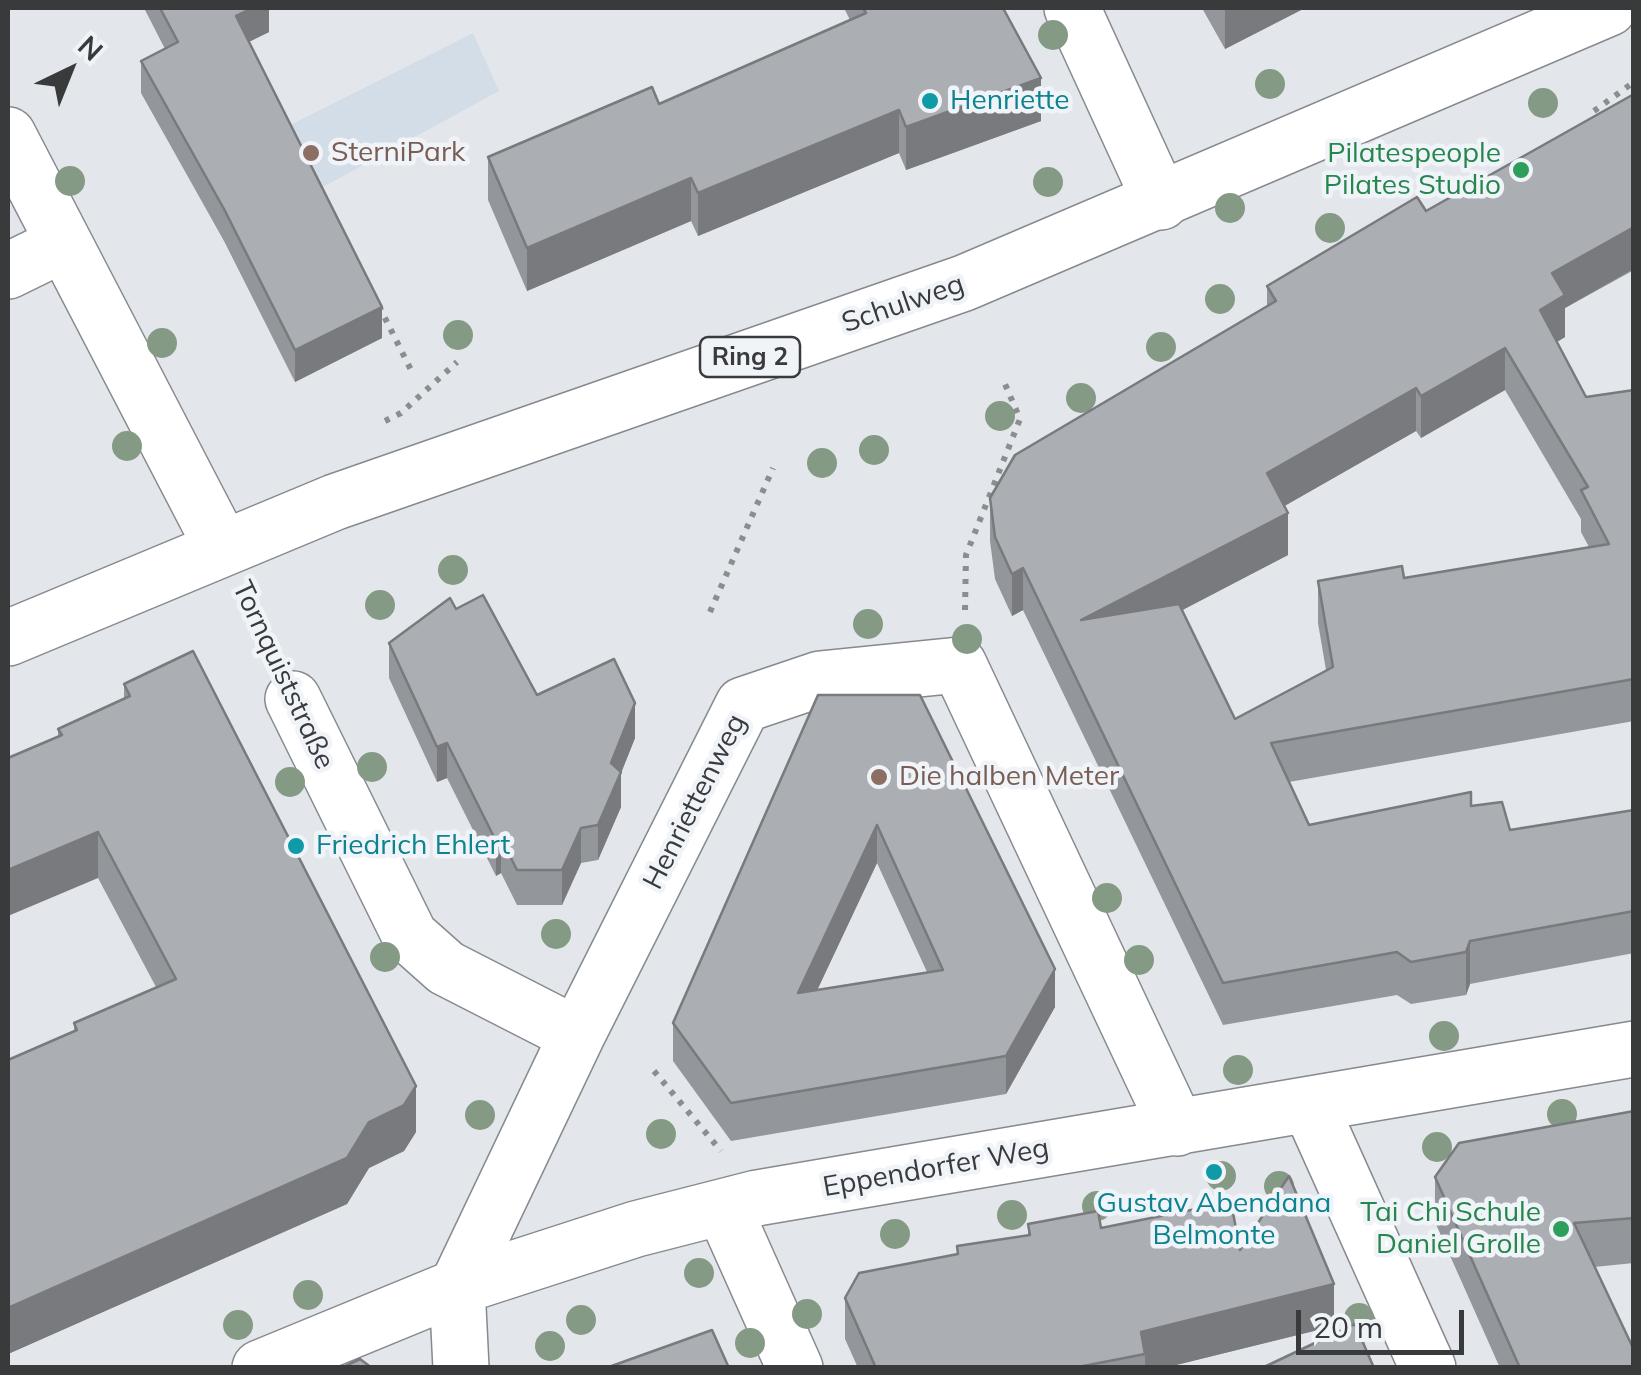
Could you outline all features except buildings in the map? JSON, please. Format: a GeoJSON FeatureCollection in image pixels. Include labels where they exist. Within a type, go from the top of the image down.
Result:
{"type":"FeatureCollection","features":[{"type":"Feature","properties":{"kind":"street"},"geometry":{"type":"LineString","coordinates":[[1072,8],[1161,202]]}},
{"type":"Feature","properties":{"kind":"street","name":"Schulweg"},"geometry":{"type":"LineString","coordinates":[[222,547],[335,502],[964,283],[1161,202],[1590,12]]}},
{"type":"Feature","properties":{"kind":"street","name":"Tornquiststraße"},"geometry":{"type":"LineString","coordinates":[[8,135],[222,547]]}},
{"type":"Feature","properties":{"kind":"street"},"geometry":{"type":"LineString","coordinates":[[8,271],[62,244]]}},
{"type":"Feature","properties":{"kind":"street","name":"Ring 2"},"geometry":{"type":"LineString","coordinates":[[8,638],[222,547]]}},
{"type":"Feature","properties":{"kind":"street","name":"Henriettenweg"},"geometry":{"type":"LineString","coordinates":[[457,1287],[576,1035],[743,705],[820,679],[959,665],[1177,1128]]}},
{"type":"Feature","properties":{"kind":"street","name":"Tornquiststraße"},"geometry":{"type":"LineString","coordinates":[[292,699],[410,936],[446,968],[576,1035]]}},
{"type":"Feature","properties":{"kind":"street","name":"Eppendorfer Weg"},"geometry":{"type":"LineString","coordinates":[[260,1368],[457,1287],[636,1229],[723,1207],[1634,1049]]}},
{"type":"Feature","properties":{"kind":"street"},"geometry":{"type":"LineString","coordinates":[[1310,1106],[1428,1368]]}},
{"type":"Feature","properties":{"kind":"street"},"geometry":{"type":"LineString","coordinates":[[723,1207],[795,1368]]}},
{"type":"Feature","properties":{"kind":"street"},"geometry":{"type":"LineString","coordinates":[[457,1287],[461,1368]]}},
{"type":"Feature","properties":{"kind":"path"},"geometry":{"type":"LineString","coordinates":[[1594,111],[1634,82]]}},
{"type":"Feature","properties":{"kind":"path"},"geometry":{"type":"LineString","coordinates":[[379,306],[412,372]]}},
{"type":"Feature","properties":{"kind":"path"},"geometry":{"type":"LineString","coordinates":[[370,428],[401,412],[457,362]]}},
{"type":"Feature","properties":{"kind":"path"},"geometry":{"type":"LineString","coordinates":[[965,612],[966,555],[1020,420],[1005,384]]}},
{"type":"Feature","properties":{"kind":"path"},"geometry":{"type":"LineString","coordinates":[[710,612],[773,468]]}},
{"type":"Feature","properties":{"kind":"path","name":"Tornquiststraße"},"geometry":{"type":"LineString","coordinates":[[222,547],[292,699]]}},
{"type":"Feature","properties":{"kind":"path"},"geometry":{"type":"LineString","coordinates":[[654,1071],[722,1152]]}},
{"type":"Feature","properties":{"kind":"shaded area","name":"SterniPark"},"geometry":{"type":"Polygon","coordinates":[[[473,33],[499,91],[224,241],[191,175],[473,33]]]}},
{"type":"Feature","properties":{"kind":"place","name":"Henriette"},"geometry":{"type":"Point","coordinates":[930,101]}},
{"type":"Feature","properties":{"kind":"place","name":"SterniPark"},"geometry":{"type":"Point","coordinates":[311,153]}},
{"type":"Feature","properties":{"kind":"place","name":"Pilatespeople Pilates Studio"},"geometry":{"type":"Point","coordinates":[1521,170]}},
{"type":"Feature","properties":{"kind":"place","name":"Die halben Meter"},"geometry":{"type":"Point","coordinates":[879,777]}},
{"type":"Feature","properties":{"kind":"place","name":"Friedrich Ehlert"},"geometry":{"type":"Point","coordinates":[296,846]}},
{"type":"Feature","properties":{"kind":"place","name":"Gustav Abendana Belmonte"},"geometry":{"type":"Point","coordinates":[1214,1172]}},
{"type":"Feature","properties":{"kind":"place","name":"Tai Chi Schule Daniel Grolle"},"geometry":{"type":"Point","coordinates":[1561,1229]}}]}
